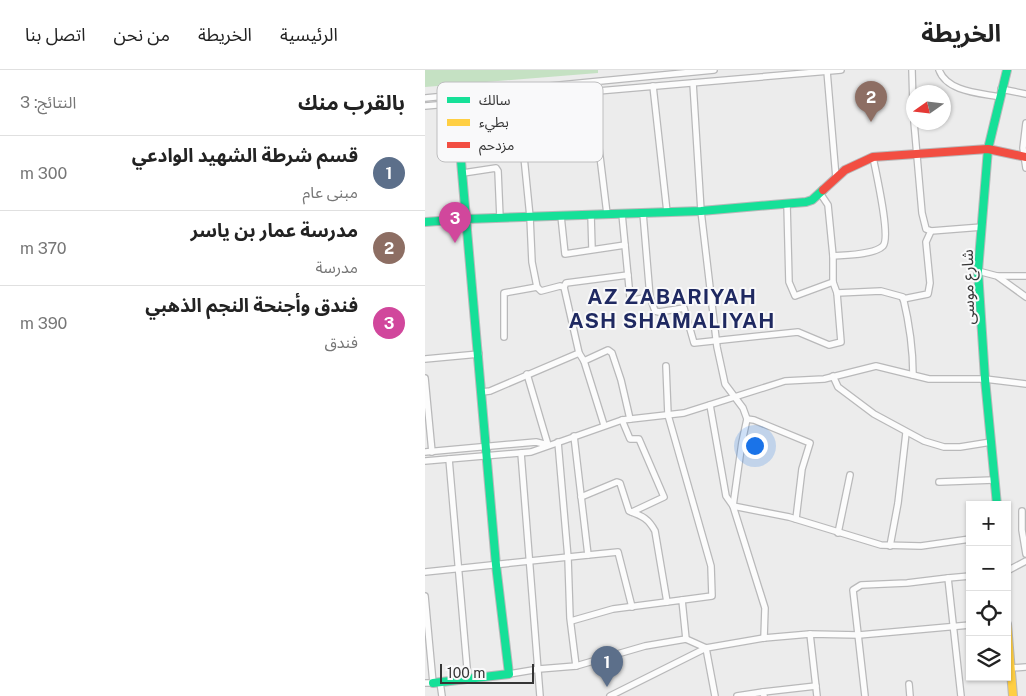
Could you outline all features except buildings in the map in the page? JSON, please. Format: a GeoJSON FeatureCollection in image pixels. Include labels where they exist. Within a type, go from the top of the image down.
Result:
{"type":"FeatureCollection","features":[{"type":"Feature","properties":{"kind":"street"},"geometry":{"type":"LineString","coordinates":[[590,82],[714,70]]}},
{"type":"Feature","properties":{"kind":"street"},"geometry":{"type":"LineString","coordinates":[[603,90],[841,70]]}},
{"type":"Feature","properties":{"kind":"street"},"geometry":{"type":"LineString","coordinates":[[911,70],[912,85]]}},
{"type":"Feature","properties":{"kind":"street"},"geometry":{"type":"LineString","coordinates":[[939,70],[941,76],[960,89],[1026,94]]}},
{"type":"Feature","properties":{"kind":"street","name":"شارع موسى"},"geometry":{"type":"LineString","coordinates":[[997,501],[985,379],[978,271],[988,149],[1007,70]]}},
{"type":"Feature","properties":{"kind":"street"},"geometry":{"type":"LineString","coordinates":[[827,71],[836,178]]}},
{"type":"Feature","properties":{"kind":"street"},"geometry":{"type":"LineString","coordinates":[[693,83],[701,211],[716,341],[725,384],[743,408],[747,419],[741,442],[733,506]]}},
{"type":"Feature","properties":{"kind":"street"},"geometry":{"type":"LineString","coordinates":[[653,86],[667,212]]}},
{"type":"Feature","properties":{"kind":"street"},"geometry":{"type":"LineString","coordinates":[[1026,123],[1023,148],[1026,168]]}},
{"type":"Feature","properties":{"kind":"street"},"geometry":{"type":"LineString","coordinates":[[915,130],[922,213],[926,229],[931,231],[982,227]]}},
{"type":"Feature","properties":{"kind":"street"},"geometry":{"type":"LineString","coordinates":[[425,222],[701,211],[787,204],[812,200],[845,170],[873,158],[988,149],[1025,156]]}},
{"type":"Feature","properties":{"kind":"street"},"geometry":{"type":"LineString","coordinates":[[833,256],[874,252],[883,246],[886,240],[886,225],[873,158]]}},
{"type":"Feature","properties":{"kind":"street"},"geometry":{"type":"LineString","coordinates":[[462,162],[496,565],[509,674]]}},
{"type":"Feature","properties":{"kind":"street"},"geometry":{"type":"LineString","coordinates":[[524,162],[532,262],[537,287],[541,291],[564,286],[566,283],[576,281],[628,275]]}},
{"type":"Feature","properties":{"kind":"street"},"geometry":{"type":"LineString","coordinates":[[601,162],[607,214]]}},
{"type":"Feature","properties":{"kind":"street"},"geometry":{"type":"LineString","coordinates":[[463,173],[496,168],[500,218]]}},
{"type":"Feature","properties":{"kind":"street"},"geometry":{"type":"LineString","coordinates":[[643,213],[650,297],[655,311],[684,308],[694,344],[798,332],[829,345],[841,342],[837,293],[833,282],[833,256],[828,205],[820,193]]}},
{"type":"Feature","properties":{"kind":"street"},"geometry":{"type":"LineString","coordinates":[[787,204],[789,282],[795,296],[833,282]]}},
{"type":"Feature","properties":{"kind":"street"},"geometry":{"type":"LineString","coordinates":[[622,214],[631,297],[633,300],[650,297]]}},
{"type":"Feature","properties":{"kind":"street"},"geometry":{"type":"LineString","coordinates":[[591,215],[593,249]]}},
{"type":"Feature","properties":{"kind":"street"},"geometry":{"type":"LineString","coordinates":[[561,216],[565,254],[625,245]]}},
{"type":"Feature","properties":{"kind":"street"},"geometry":{"type":"LineString","coordinates":[[903,299],[929,294],[930,283],[926,242],[931,231]]}},
{"type":"Feature","properties":{"kind":"street"},"geometry":{"type":"LineString","coordinates":[[978,271],[997,276],[1026,276]]}},
{"type":"Feature","properties":{"kind":"street"},"geometry":{"type":"LineString","coordinates":[[997,276],[1026,297]]}},
{"type":"Feature","properties":{"kind":"street"},"geometry":{"type":"LineString","coordinates":[[564,286],[579,353],[584,361],[604,426]]}},
{"type":"Feature","properties":{"kind":"street"},"geometry":{"type":"LineString","coordinates":[[504,337],[504,294],[537,287]]}},
{"type":"Feature","properties":{"kind":"street"},"geometry":{"type":"LineString","coordinates":[[837,293],[881,291],[903,297],[913,350],[913,374]]}},
{"type":"Feature","properties":{"kind":"street"},"geometry":{"type":"LineString","coordinates":[[584,361],[608,350],[612,353],[630,419]]}},
{"type":"Feature","properties":{"kind":"street"},"geometry":{"type":"LineString","coordinates":[[482,392],[489,391],[579,353]]}},
{"type":"Feature","properties":{"kind":"street"},"geometry":{"type":"LineString","coordinates":[[425,359],[479,354]]}},
{"type":"Feature","properties":{"kind":"street"},"geometry":{"type":"LineString","coordinates":[[571,621],[613,609],[712,596],[711,566],[668,415],[666,366]]}},
{"type":"Feature","properties":{"kind":"street"},"geometry":{"type":"LineString","coordinates":[[425,461],[541,450],[548,445],[622,420],[684,414],[785,380],[824,379],[876,366],[929,378],[985,379],[1026,384]]}},
{"type":"Feature","properties":{"kind":"street"},"geometry":{"type":"LineString","coordinates":[[527,374],[548,445]]}},
{"type":"Feature","properties":{"kind":"street"},"geometry":{"type":"LineString","coordinates":[[833,376],[838,387],[874,414],[906,433],[924,441],[945,447],[960,447],[991,442]]}},
{"type":"Feature","properties":{"kind":"street"},"geometry":{"type":"LineString","coordinates":[[425,378],[432,452]]}},
{"type":"Feature","properties":{"kind":"street"},"geometry":{"type":"LineString","coordinates":[[710,405],[726,496],[733,506],[765,608],[764,638]]}},
{"type":"Feature","properties":{"kind":"street"},"geometry":{"type":"LineString","coordinates":[[747,419],[754,420],[810,443],[802,469],[797,520]]}},
{"type":"Feature","properties":{"kind":"street"},"geometry":{"type":"LineString","coordinates":[[622,420],[630,439],[639,439],[664,497],[632,512]]}},
{"type":"Feature","properties":{"kind":"street"},"geometry":{"type":"LineString","coordinates":[[890,546],[898,504],[906,433]]}},
{"type":"Feature","properties":{"kind":"street"},"geometry":{"type":"LineString","coordinates":[[574,436],[588,555]]}},
{"type":"Feature","properties":{"kind":"street"},"geometry":{"type":"LineString","coordinates":[[425,452],[536,442],[548,445]]}},
{"type":"Feature","properties":{"kind":"street"},"geometry":{"type":"LineString","coordinates":[[557,442],[576,666]]}},
{"type":"Feature","properties":{"kind":"street"},"geometry":{"type":"LineString","coordinates":[[521,453],[540,696]]}},
{"type":"Feature","properties":{"kind":"street"},"geometry":{"type":"LineString","coordinates":[[449,459],[468,679]]}},
{"type":"Feature","properties":{"kind":"street"},"geometry":{"type":"LineString","coordinates":[[838,533],[850,475]]}},
{"type":"Feature","properties":{"kind":"street"},"geometry":{"type":"LineString","coordinates":[[939,482],[994,480]]}},
{"type":"Feature","properties":{"kind":"street"},"geometry":{"type":"LineString","coordinates":[[581,497],[617,482],[620,484],[629,511],[644,516],[651,522],[655,531],[667,602]]}},
{"type":"Feature","properties":{"kind":"street"},"geometry":{"type":"LineString","coordinates":[[733,506],[797,520],[881,545],[921,546],[966,540]]}},
{"type":"Feature","properties":{"kind":"street"},"geometry":{"type":"LineString","coordinates":[[1011,569],[1026,562],[1022,511]]}},
{"type":"Feature","properties":{"kind":"street"},"geometry":{"type":"LineString","coordinates":[[425,572],[618,552],[632,607]]}},
{"type":"Feature","properties":{"kind":"street"},"geometry":{"type":"LineString","coordinates":[[865,696],[853,590],[861,585],[907,583],[966,576]]}},
{"type":"Feature","properties":{"kind":"street"},"geometry":{"type":"LineString","coordinates":[[948,578],[961,696]]}},
{"type":"Feature","properties":{"kind":"street"},"geometry":{"type":"LineString","coordinates":[[425,596],[433,683],[442,696]]}},
{"type":"Feature","properties":{"kind":"street"},"geometry":{"type":"LineString","coordinates":[[682,600],[686,639]]}},
{"type":"Feature","properties":{"kind":"street"},"geometry":{"type":"LineString","coordinates":[[610,696],[707,648],[764,638],[810,634],[859,635],[966,624]]}},
{"type":"Feature","properties":{"kind":"street"},"geometry":{"type":"LineString","coordinates":[[810,634],[817,696]]}},
{"type":"Feature","properties":{"kind":"street"},"geometry":{"type":"LineString","coordinates":[[433,683],[576,666],[645,646],[686,639],[707,648]]}},
{"type":"Feature","properties":{"kind":"street"},"geometry":{"type":"LineString","coordinates":[[707,648],[715,696]]}},
{"type":"Feature","properties":{"kind":"street"},"geometry":{"type":"LineString","coordinates":[[1013,696],[1011,668],[1026,667]]}},
{"type":"Feature","properties":{"kind":"street"},"geometry":{"type":"LineString","coordinates":[[909,684],[910,696]]}},
{"type":"Feature","properties":{"kind":"street"},"geometry":{"type":"LineString","coordinates":[[737,696],[816,686]]}},
{"type":"Feature","properties":{"kind":"street"},"geometry":{"type":"LineString","coordinates":[[624,689],[628,696]]}},
{"type":"Feature","properties":{"kind":"green space"},"geometry":{"type":"Polygon","coordinates":[[[425,70],[598,70],[598,73],[487,82],[437,82],[437,86],[425,87],[425,70]]]}},
{"type":"Feature","properties":{"kind":"traffic: fast"},"geometry":{"type":"LineString","coordinates":[[997,501],[985,379],[978,271],[988,149],[1007,70]]}},
{"type":"Feature","properties":{"kind":"traffic: fast"},"geometry":{"type":"LineString","coordinates":[[433,683],[509,674],[496,565],[461,162]]}},
{"type":"Feature","properties":{"kind":"traffic: fast"},"geometry":{"type":"LineString","coordinates":[[425,222],[701,211],[806,202],[812,200],[823,190]]}},
{"type":"Feature","properties":{"kind":"traffic: slow"},"geometry":{"type":"LineString","coordinates":[[1008,636],[1013,696]]}},
{"type":"Feature","properties":{"kind":"traffic: jam"},"geometry":{"type":"LineString","coordinates":[[823,190],[845,170],[873,157],[988,149],[1026,157]]}},
{"type":"Feature","properties":{"kind":"place","name":"مدرسة عمار بن ياسر"},"geometry":{"type":"Point","coordinates":[871,122]}},
{"type":"Feature","properties":{"kind":"place","name":"فندق وأجنحة النجم الذهبي"},"geometry":{"type":"Point","coordinates":[455,243]}},
{"type":"Feature","properties":{"kind":"place","name":"قسم شرطة الشهيد الوادعي"},"geometry":{"type":"Point","coordinates":[607,687]}},
{"type":"Feature","properties":{"kind":"district","name":"AZ ZABARIYAH ASH SHAMALIYAH"},"geometry":{"type":"Point","coordinates":[672,308]}}]}
